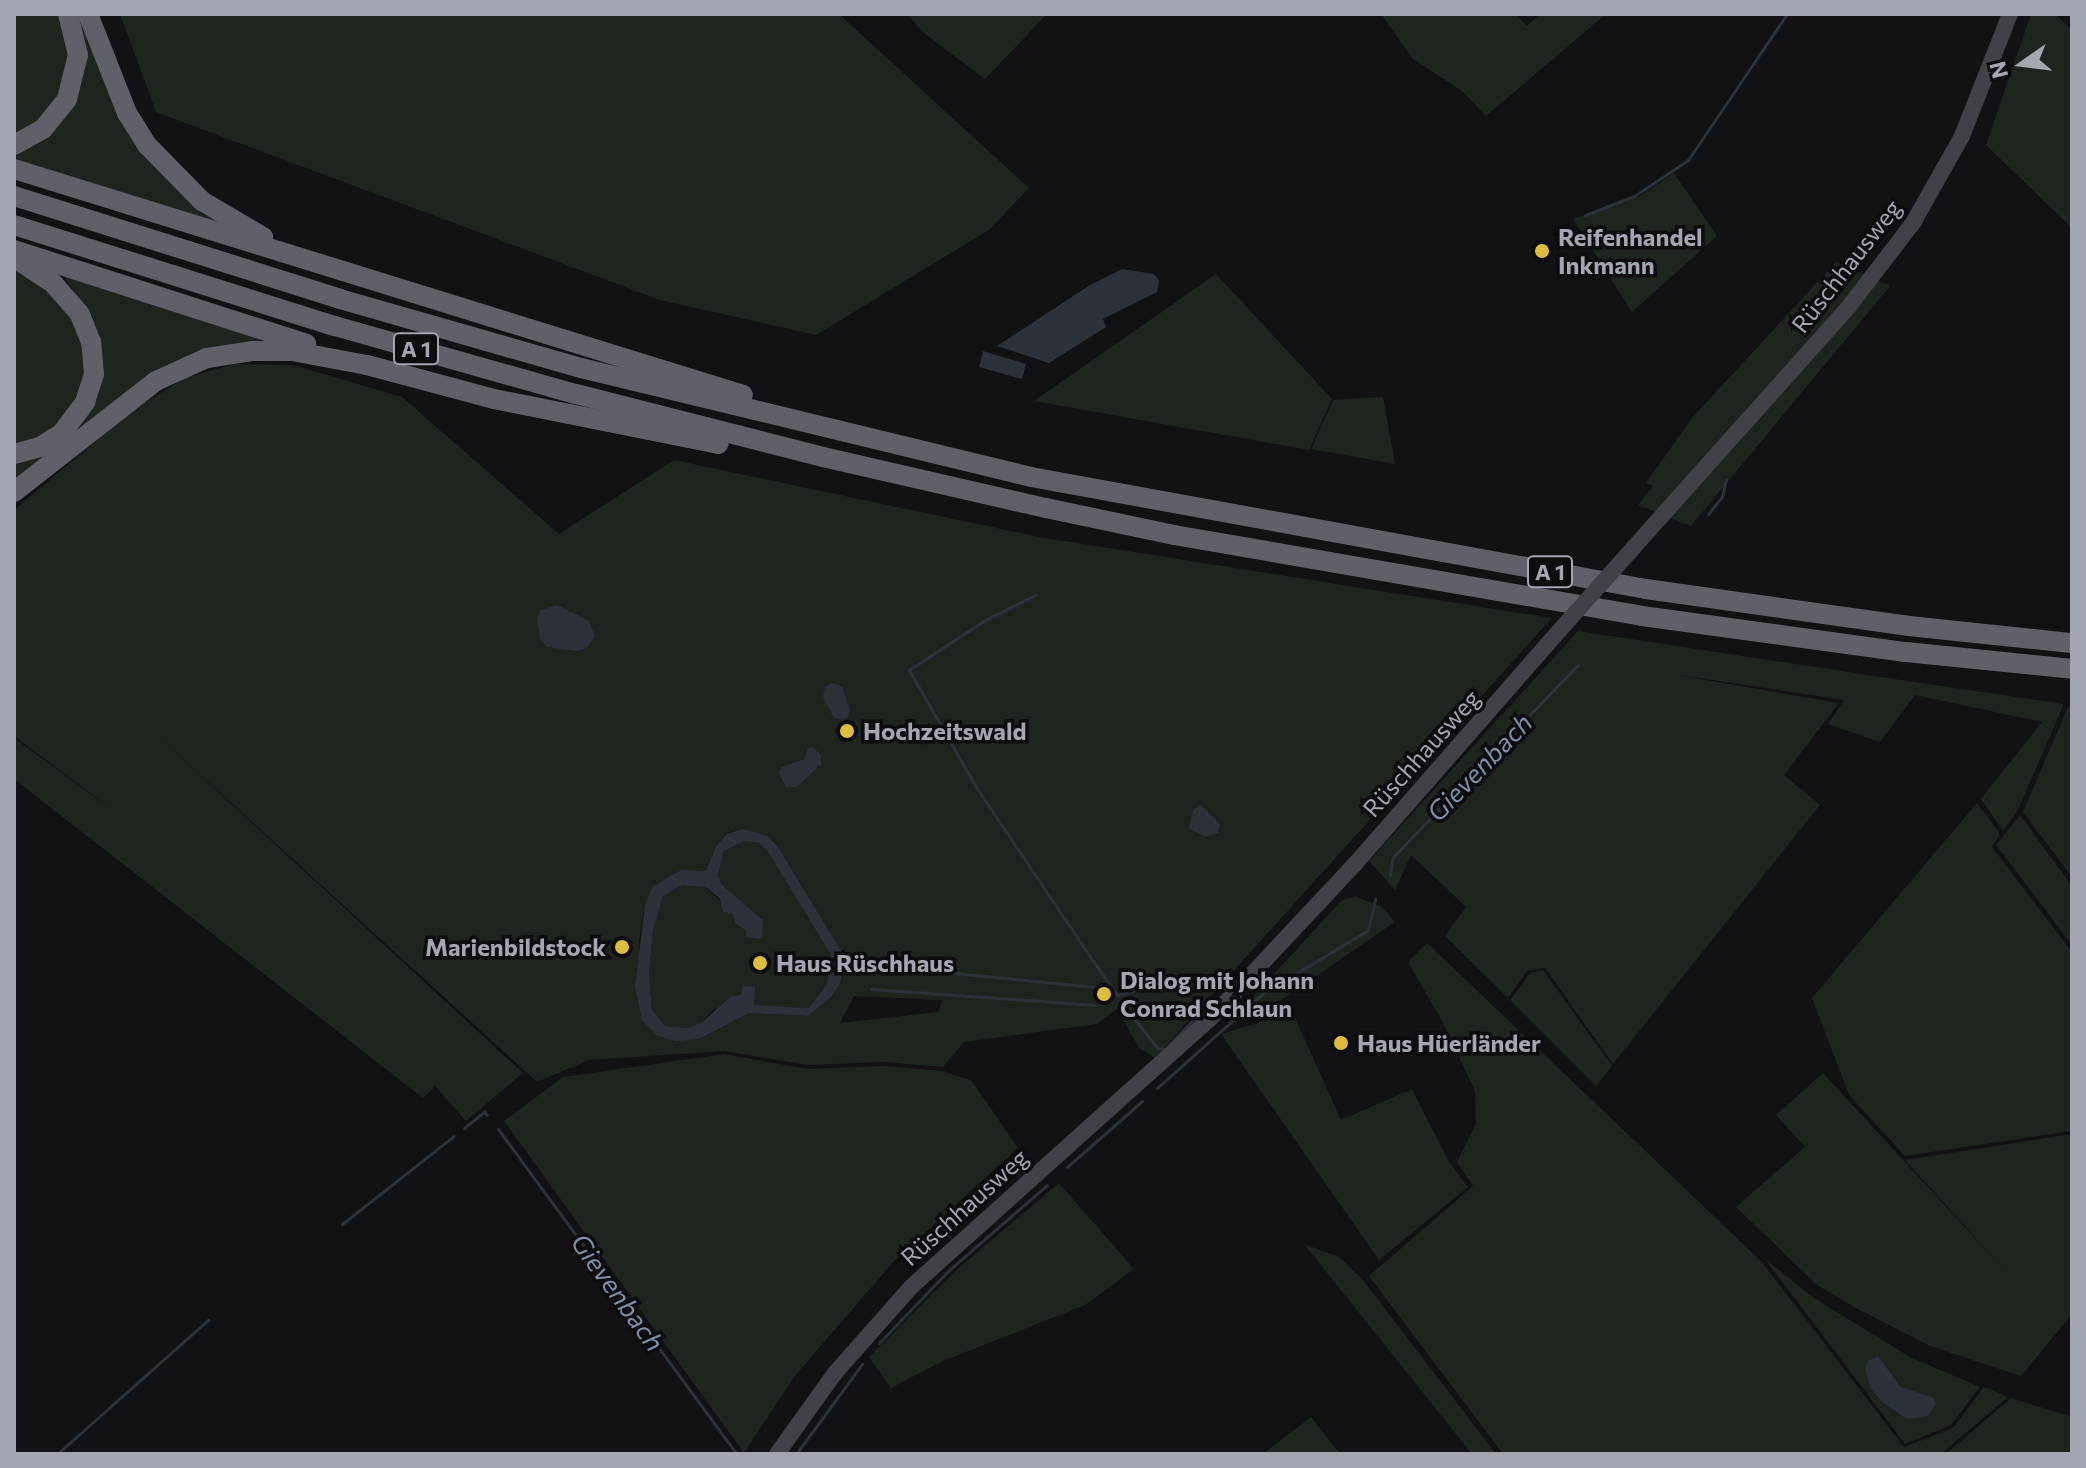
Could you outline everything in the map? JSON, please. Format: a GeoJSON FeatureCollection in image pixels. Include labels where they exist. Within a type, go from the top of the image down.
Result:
{"type":"FeatureCollection","features":[{"type":"Feature","properties":{"kind":"highway"},"geometry":{"type":"LineString","coordinates":[[14,145],[43,129],[67,99],[78,55],[68,14]]}},
{"type":"Feature","properties":{"kind":"highway"},"geometry":{"type":"LineString","coordinates":[[88,14],[137,129],[186,188],[216,211],[268,239],[360,274]]}},
{"type":"Feature","properties":{"kind":"highway"},"geometry":{"type":"LineString","coordinates":[[14,169],[790,409],[814,427]]}},
{"type":"Feature","properties":{"kind":"highway","name":"A 1"},"geometry":{"type":"LineString","coordinates":[[14,196],[355,303],[581,368],[814,427],[1167,504],[1630,587],[1909,626],[2072,643]]}},
{"type":"Feature","properties":{"kind":"highway","name":"A 1"},"geometry":{"type":"LineString","coordinates":[[14,225],[335,326],[823,457],[1174,535],[1642,616],[1906,652],[2072,669]]}},
{"type":"Feature","properties":{"kind":"highway"},"geometry":{"type":"LineString","coordinates":[[14,250],[367,365],[494,399],[803,463],[823,457]]}},
{"type":"Feature","properties":{"kind":"highway"},"geometry":{"type":"LineString","coordinates":[[14,259],[43,275],[67,297],[87,328],[94,359],[91,388],[72,423],[52,441],[14,454]]}},
{"type":"Feature","properties":{"kind":"highway"},"geometry":{"type":"LineString","coordinates":[[14,492],[139,391],[195,362],[240,352],[279,350],[367,365]]}},
{"type":"Feature","properties":{"kind":"main road","name":"Rüschhausweg"},"geometry":{"type":"LineString","coordinates":[[777,1454],[835,1373],[911,1287],[1218,1010],[1355,864],[1850,305],[1913,223],[1962,136],[2010,14]]}},
{"type":"Feature","properties":{"kind":"shaded area"},"geometry":{"type":"Polygon","coordinates":[[[14,14],[58,14],[69,46],[63,89],[39,123],[14,136],[14,14]]]}},
{"type":"Feature","properties":{"kind":"shaded area"},"geometry":{"type":"Polygon","coordinates":[[[82,14],[121,110],[246,235],[14,161],[14,151],[54,128],[82,14]]]}},
{"type":"Feature","properties":{"kind":"shaded area"},"geometry":{"type":"Polygon","coordinates":[[[120,14],[839,14],[1029,188],[989,230],[816,335],[660,300],[156,112],[120,14]]]}},
{"type":"Feature","properties":{"kind":"shaded area"},"geometry":{"type":"Polygon","coordinates":[[[907,14],[1047,14],[985,79],[925,34],[907,14]]]}},
{"type":"Feature","properties":{"kind":"shaded area"},"geometry":{"type":"Polygon","coordinates":[[[1381,14],[1516,14],[1527,26],[1540,14],[1606,14],[1486,116],[1462,91],[1413,59],[1381,14]]]}},
{"type":"Feature","properties":{"kind":"shaded area"},"geometry":{"type":"Polygon","coordinates":[[[2031,14],[2055,14],[2072,30],[2072,228],[1986,145],[2031,14]]]}},
{"type":"Feature","properties":{"kind":"shaded area"},"geometry":{"type":"Polygon","coordinates":[[[1674,173],[1717,236],[1632,312],[1573,219],[1640,196],[1674,173]]]}},
{"type":"Feature","properties":{"kind":"shaded area"},"geometry":{"type":"Polygon","coordinates":[[[1836,262],[1890,286],[1691,526],[1638,505],[1653,486],[1646,483],[1692,418],[1836,262]]]}},
{"type":"Feature","properties":{"kind":"shaded area"},"geometry":{"type":"Polygon","coordinates":[[[14,265],[63,303],[80,330],[85,373],[77,398],[55,428],[35,440],[14,446],[14,265]]]}},
{"type":"Feature","properties":{"kind":"shaded area"},"geometry":{"type":"Polygon","coordinates":[[[1122,269],[1154,274],[1159,281],[1157,292],[1103,319],[1106,327],[1049,363],[997,346],[1090,285],[1122,269]]]}},
{"type":"Feature","properties":{"kind":"shaded area"},"geometry":{"type":"Polygon","coordinates":[[[1216,274],[1332,399],[1309,450],[1034,401],[1216,274]]]}},
{"type":"Feature","properties":{"kind":"shaded area"},"geometry":{"type":"Polygon","coordinates":[[[63,275],[278,342],[209,353],[14,486],[14,460],[91,401],[81,301],[63,275]]]}},
{"type":"Feature","properties":{"kind":"shaded area"},"geometry":{"type":"Polygon","coordinates":[[[983,351],[1026,364],[1022,379],[979,367],[983,351]]]}},
{"type":"Feature","properties":{"kind":"shaded area"},"geometry":{"type":"Polygon","coordinates":[[[234,364],[293,365],[402,397],[559,534],[674,460],[1039,537],[1552,618],[1155,1058],[1139,1048],[1117,1009],[1097,1024],[964,1042],[943,1067],[883,1062],[808,1065],[724,1051],[589,1060],[537,1082],[147,726],[523,1073],[466,1121],[435,1086],[423,1098],[14,779],[14,738],[121,816],[14,736],[14,510],[133,410],[185,378],[234,364]],[[742,829],[727,833],[716,846],[706,871],[681,870],[653,886],[645,904],[639,940],[642,1020],[699,1039],[748,1013],[808,1016],[841,981],[845,957],[778,847],[742,829]],[[854,996],[840,1023],[938,1012],[942,1001],[941,1000],[854,996]]]}},
{"type":"Feature","properties":{"kind":"shaded area"},"geometry":{"type":"Polygon","coordinates":[[[1383,397],[1395,464],[1311,449],[1333,400],[1383,397]]]}},
{"type":"Feature","properties":{"kind":"shaded area"},"geometry":{"type":"Polygon","coordinates":[[[557,605],[589,621],[595,636],[587,647],[577,651],[547,647],[540,639],[537,618],[541,610],[557,605]]]}},
{"type":"Feature","properties":{"kind":"shaded area"},"geometry":{"type":"Polygon","coordinates":[[[1578,631],[2064,704],[2017,812],[2003,831],[1981,799],[2042,722],[1915,695],[1880,742],[1828,724],[1844,700],[1672,674],[1839,703],[1784,775],[1820,805],[1613,1064],[1545,968],[1527,971],[1508,998],[1445,936],[1466,907],[1411,855],[1395,890],[1369,861],[1578,631]]]}},
{"type":"Feature","properties":{"kind":"shaded area"},"geometry":{"type":"Polygon","coordinates":[[[833,683],[842,687],[850,710],[848,717],[842,720],[834,718],[823,697],[825,687],[833,683]]]}},
{"type":"Feature","properties":{"kind":"shaded area"},"geometry":{"type":"Polygon","coordinates":[[[2068,707],[2072,708],[2072,877],[2023,812],[2068,707]]]}},
{"type":"Feature","properties":{"kind":"shaded area"},"geometry":{"type":"Polygon","coordinates":[[[813,747],[821,756],[821,764],[797,787],[786,787],[779,773],[782,767],[805,759],[807,748],[813,747]]]}},
{"type":"Feature","properties":{"kind":"shaded area"},"geometry":{"type":"Polygon","coordinates":[[[1977,803],[2000,834],[1992,847],[2072,952],[2072,1131],[1905,1156],[1849,1095],[1812,998],[1977,803]]]}},
{"type":"Feature","properties":{"kind":"shaded area"},"geometry":{"type":"Polygon","coordinates":[[[1200,804],[1220,824],[1218,833],[1206,837],[1189,828],[1193,811],[1200,804]]]}},
{"type":"Feature","properties":{"kind":"shaded area"},"geometry":{"type":"Polygon","coordinates":[[[2020,815],[2072,886],[2072,945],[1996,845],[2020,815]]]}},
{"type":"Feature","properties":{"kind":"shaded area"},"geometry":{"type":"Polygon","coordinates":[[[742,829],[768,836],[778,847],[845,957],[841,981],[831,997],[808,1016],[749,1013],[699,1039],[676,1041],[658,1036],[642,1020],[635,987],[645,904],[653,886],[681,870],[706,871],[716,846],[727,834],[742,829]],[[745,841],[724,851],[718,875],[722,885],[763,920],[762,939],[746,937],[746,930],[736,924],[732,913],[723,912],[720,899],[706,887],[683,885],[663,896],[653,930],[649,974],[652,1010],[665,1026],[689,1028],[702,1022],[732,996],[741,995],[743,986],[755,987],[754,1005],[809,1008],[827,984],[831,955],[768,852],[759,843],[745,841]]]}},
{"type":"Feature","properties":{"kind":"shaded area"},"geometry":{"type":"Polygon","coordinates":[[[745,841],[759,843],[768,852],[831,955],[827,984],[809,1008],[754,1005],[741,996],[723,1008],[714,1009],[702,1022],[689,1028],[665,1026],[652,1010],[649,974],[653,929],[663,896],[683,885],[694,884],[706,887],[732,913],[763,920],[722,885],[718,875],[724,851],[745,841]]]}},
{"type":"Feature","properties":{"kind":"shaded area"},"geometry":{"type":"Polygon","coordinates":[[[1355,896],[1382,907],[1395,922],[1258,1016],[1228,1024],[1341,901],[1355,896]]]}},
{"type":"Feature","properties":{"kind":"shaded area"},"geometry":{"type":"Polygon","coordinates":[[[1427,943],[1761,1261],[1904,1447],[1953,1428],[1984,1387],[2008,1397],[1941,1454],[1503,1454],[1369,1276],[1473,1186],[1457,1162],[1476,1123],[1475,1091],[1443,1023],[1408,962],[1427,943]]]}},
{"type":"Feature","properties":{"kind":"shaded area"},"geometry":{"type":"Polygon","coordinates":[[[1543,970],[1612,1066],[1596,1086],[1510,1000],[1530,973],[1543,970]]]}},
{"type":"Feature","properties":{"kind":"shaded area"},"geometry":{"type":"Polygon","coordinates":[[[1288,1002],[1341,1120],[1412,1089],[1449,1162],[1468,1187],[1379,1260],[1221,1034],[1258,1023],[1288,1002]]]}},
{"type":"Feature","properties":{"kind":"shaded area"},"geometry":{"type":"Polygon","coordinates":[[[724,1054],[808,1069],[884,1066],[943,1071],[972,1081],[1018,1148],[894,1261],[794,1377],[744,1453],[504,1121],[563,1077],[724,1054]]]}},
{"type":"Feature","properties":{"kind":"shaded area"},"geometry":{"type":"Polygon","coordinates":[[[1823,1073],[2010,1276],[1905,1160],[2072,1134],[2072,1314],[2021,1376],[1930,1346],[1817,1285],[1736,1207],[1805,1147],[1776,1115],[1823,1073]]]}},
{"type":"Feature","properties":{"kind":"shaded area"},"geometry":{"type":"Polygon","coordinates":[[[1059,1183],[1134,1269],[1085,1305],[943,1361],[891,1388],[869,1357],[953,1273],[1059,1183]]]}},
{"type":"Feature","properties":{"kind":"shaded area"},"geometry":{"type":"Polygon","coordinates":[[[1304,1244],[1339,1257],[1363,1280],[1496,1454],[1472,1454],[1304,1244]]]}},
{"type":"Feature","properties":{"kind":"shaded area"},"geometry":{"type":"Polygon","coordinates":[[[1765,1259],[1814,1298],[1910,1357],[1980,1387],[1951,1425],[1905,1444],[1765,1259]],[[1878,1356],[1873,1358],[1882,1402],[1927,1395],[1911,1393],[1901,1387],[1878,1356]]]}},
{"type":"Feature","properties":{"kind":"shaded area"},"geometry":{"type":"Polygon","coordinates":[[[1878,1356],[1901,1387],[1934,1398],[1936,1404],[1928,1416],[1907,1419],[1882,1402],[1871,1389],[1865,1370],[1868,1361],[1878,1356]]]}},
{"type":"Feature","properties":{"kind":"shaded area"},"geometry":{"type":"Polygon","coordinates":[[[2011,1398],[2072,1417],[2072,1454],[1946,1454],[2011,1398]]]}},
{"type":"Feature","properties":{"kind":"shaded area"},"geometry":{"type":"Polygon","coordinates":[[[1311,1417],[1340,1454],[1263,1454],[1311,1417]]]}},
{"type":"Feature","properties":{"kind":"waterway","name":"Gievenbach"},"geometry":{"type":"LineString","coordinates":[[1585,215],[1634,196],[1688,160],[1787,14]]}},
{"type":"Feature","properties":{"kind":"waterway","name":"Gievenbach"},"geometry":{"type":"LineString","coordinates":[[1708,514],[1722,497],[1726,479]]}},
{"type":"Feature","properties":{"kind":"waterway"},"geometry":{"type":"LineString","coordinates":[[1035,595],[985,620],[909,670],[976,787],[1117,995],[1138,989]]}},
{"type":"Feature","properties":{"kind":"waterway","name":"Gievenbach"},"geometry":{"type":"LineString","coordinates":[[1390,875],[1393,857],[1578,665]]}},
{"type":"Feature","properties":{"kind":"waterway","name":"Gievenbach"},"geometry":{"type":"LineString","coordinates":[[1157,1088],[1262,994],[1368,930],[1375,899]]}},
{"type":"Feature","properties":{"kind":"waterway"},"geometry":{"type":"LineString","coordinates":[[875,965],[1097,987]]}},
{"type":"Feature","properties":{"kind":"waterway"},"geometry":{"type":"LineString","coordinates":[[871,989],[1094,1005]]}},
{"type":"Feature","properties":{"kind":"waterway"},"geometry":{"type":"LineString","coordinates":[[1133,1017],[1157,1048],[1165,1049],[1202,1010]]}},
{"type":"Feature","properties":{"kind":"waterway","name":"Gievenbach"},"geometry":{"type":"LineString","coordinates":[[1067,1167],[1142,1101]]}},
{"type":"Feature","properties":{"kind":"waterway","name":"Gievenbach"},"geometry":{"type":"LineString","coordinates":[[464,1128],[484,1112],[487,1115]]}},
{"type":"Feature","properties":{"kind":"waterway","name":"Gievenbach"},"geometry":{"type":"LineString","coordinates":[[498,1129],[737,1454]]}},
{"type":"Feature","properties":{"kind":"waterway","name":"Gievenbach"},"geometry":{"type":"LineString","coordinates":[[342,1224],[454,1136]]}},
{"type":"Feature","properties":{"kind":"waterway","name":"Gievenbach"},"geometry":{"type":"LineString","coordinates":[[879,1343],[948,1271],[1047,1185]]}},
{"type":"Feature","properties":{"kind":"waterway","name":"Gievenbach"},"geometry":{"type":"LineString","coordinates":[[57,1454],[208,1320]]}},
{"type":"Feature","properties":{"kind":"waterway","name":"Gievenbach"},"geometry":{"type":"LineString","coordinates":[[796,1454],[862,1364]]}},
{"type":"Feature","properties":{"kind":"place","name":"Reifenhandel Inkmann"},"geometry":{"type":"Point","coordinates":[1542,251]}},
{"type":"Feature","properties":{"kind":"place","name":"Hochzeitswald"},"geometry":{"type":"Point","coordinates":[847,731]}},
{"type":"Feature","properties":{"kind":"place","name":"Marienbildstock"},"geometry":{"type":"Point","coordinates":[622,947]}},
{"type":"Feature","properties":{"kind":"place","name":"Haus Rüschhaus"},"geometry":{"type":"Point","coordinates":[760,963]}},
{"type":"Feature","properties":{"kind":"place","name":"Dialog mit Johann Conrad Schlaun"},"geometry":{"type":"Point","coordinates":[1104,994]}},
{"type":"Feature","properties":{"kind":"place","name":"Haus Hüerländer"},"geometry":{"type":"Point","coordinates":[1341,1043]}}]}
